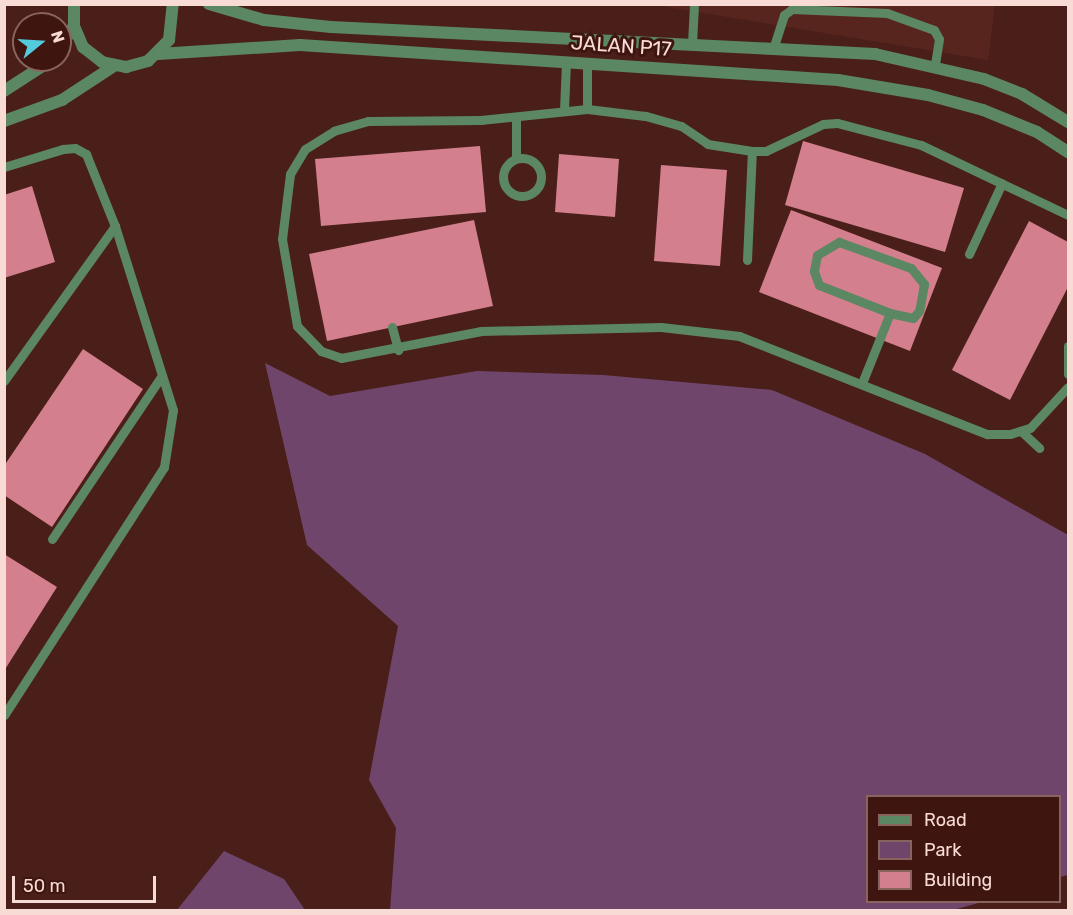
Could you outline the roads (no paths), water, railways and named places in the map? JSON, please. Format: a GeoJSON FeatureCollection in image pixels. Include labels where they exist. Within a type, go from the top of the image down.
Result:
{"type":"FeatureCollection","features":[{"type":"Feature","properties":{"kind":"street"},"geometry":{"type":"LineString","coordinates":[[74,4],[74,26],[92,56],[114,66]]}},
{"type":"Feature","properties":{"kind":"street"},"geometry":{"type":"LineString","coordinates":[[158,54],[174,24],[173,4]]}},
{"type":"Feature","properties":{"kind":"street","name":"JALAN P17"},"geometry":{"type":"LineString","coordinates":[[209,4],[264,20],[331,27],[875,54],[935,65],[1022,94],[1068,123]]}},
{"type":"Feature","properties":{"kind":"street","name":"JALAN P17"},"geometry":{"type":"LineString","coordinates":[[114,66],[137,65],[158,54],[300,45],[838,80],[928,95],[1037,132],[1068,152]]}},
{"type":"Feature","properties":{"kind":"street"},"geometry":{"type":"LineString","coordinates":[[4,121],[62,100],[114,66]]}},
{"type":"Feature","properties":{"kind":"street"},"geometry":{"type":"LineString","coordinates":[[4,91],[33,72]]}},
{"type":"Feature","properties":{"kind":"lane"},"geometry":{"type":"LineString","coordinates":[[692,44],[694,4]]}},
{"type":"Feature","properties":{"kind":"lane"},"geometry":{"type":"LineString","coordinates":[[773,49],[784,15],[792,9],[887,13],[934,30],[939,39],[935,65]]}},
{"type":"Feature","properties":{"kind":"lane"},"geometry":{"type":"LineString","coordinates":[[564,110],[566,62]]}},
{"type":"Feature","properties":{"kind":"lane"},"geometry":{"type":"LineString","coordinates":[[587,64],[587,109]]}},
{"type":"Feature","properties":{"kind":"lane"},"geometry":{"type":"LineString","coordinates":[[1068,215],[921,145],[837,123],[823,124],[766,151],[752,151],[708,144],[681,126],[645,116],[587,109],[516,117],[368,121],[334,130],[305,149],[290,174],[282,239],[297,326],[321,351],[341,358],[398,350],[481,331],[661,327],[739,336],[987,434],[1021,431],[1051,411],[1068,387]]}},
{"type":"Feature","properties":{"kind":"lane"},"geometry":{"type":"LineString","coordinates":[[516,117],[516,158],[502,172],[504,185],[513,194],[527,196],[538,188],[541,175],[530,159],[516,158]]}},
{"type":"Feature","properties":{"kind":"lane"},"geometry":{"type":"LineString","coordinates":[[4,167],[75,148],[86,154],[115,226],[173,410],[164,466],[4,715]]}},
{"type":"Feature","properties":{"kind":"lane"},"geometry":{"type":"LineString","coordinates":[[747,260],[752,151]]}},
{"type":"Feature","properties":{"kind":"lane"},"geometry":{"type":"LineString","coordinates":[[969,254],[1002,183]]}},
{"type":"Feature","properties":{"kind":"lane"},"geometry":{"type":"LineString","coordinates":[[4,381],[115,226]]}},
{"type":"Feature","properties":{"kind":"lane"},"geometry":{"type":"LineString","coordinates":[[839,242],[911,268],[924,284],[919,311],[913,318],[890,313],[819,285],[814,271],[817,255],[839,242]]}},
{"type":"Feature","properties":{"kind":"lane"},"geometry":{"type":"LineString","coordinates":[[862,383],[890,313]]}},
{"type":"Feature","properties":{"kind":"lane"},"geometry":{"type":"LineString","coordinates":[[392,327],[398,350]]}},
{"type":"Feature","properties":{"kind":"lane"},"geometry":{"type":"LineString","coordinates":[[1068,346],[1068,374]]}},
{"type":"Feature","properties":{"kind":"lane"},"geometry":{"type":"LineString","coordinates":[[52,539],[162,375]]}},
{"type":"Feature","properties":{"kind":"lane"},"geometry":{"type":"LineString","coordinates":[[1021,431],[1039,448]]}}]}
